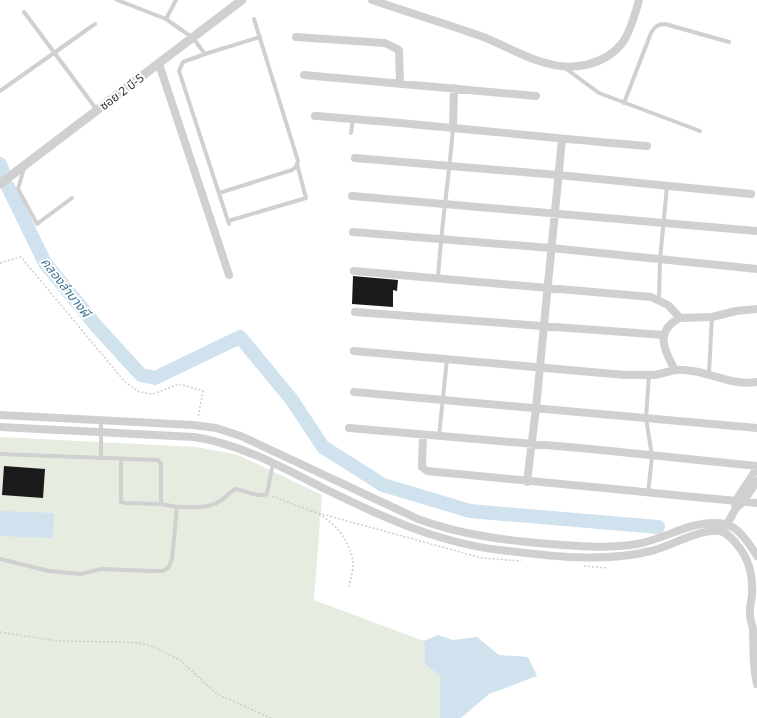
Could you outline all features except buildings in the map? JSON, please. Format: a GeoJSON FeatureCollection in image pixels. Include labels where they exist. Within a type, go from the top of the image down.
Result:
{"type":"FeatureCollection","features":[{"type":"Feature","properties":{"kind":"street","name":"ซอย 2 บี-5"},"geometry":{"type":"LineString","coordinates":[[0,184],[242,0]]}},
{"type":"Feature","properties":{"kind":"street"},"geometry":{"type":"LineString","coordinates":[[372,0],[479,36],[544,63],[564,68],[595,62],[609,55],[622,43],[631,26],[638,0]]}},
{"type":"Feature","properties":{"kind":"street"},"geometry":{"type":"LineString","coordinates":[[296,37],[394,46],[398,50],[400,84]]}},
{"type":"Feature","properties":{"kind":"street"},"geometry":{"type":"LineString","coordinates":[[159,64],[229,275]]}},
{"type":"Feature","properties":{"kind":"street"},"geometry":{"type":"LineString","coordinates":[[304,75],[536,96]]}},
{"type":"Feature","properties":{"kind":"street"},"geometry":{"type":"LineString","coordinates":[[453,126],[454,88]]}},
{"type":"Feature","properties":{"kind":"street"},"geometry":{"type":"LineString","coordinates":[[315,116],[453,126],[562,139],[647,146]]}},
{"type":"Feature","properties":{"kind":"street"},"geometry":{"type":"LineString","coordinates":[[527,482],[536,408],[562,139]]}},
{"type":"Feature","properties":{"kind":"street"},"geometry":{"type":"LineString","coordinates":[[355,158],[558,175],[751,194]]}},
{"type":"Feature","properties":{"kind":"street"},"geometry":{"type":"LineString","coordinates":[[352,196],[554,212],[757,231]]}},
{"type":"Feature","properties":{"kind":"street"},"geometry":{"type":"LineString","coordinates":[[353,232],[551,248],[757,269]]}},
{"type":"Feature","properties":{"kind":"street"},"geometry":{"type":"LineString","coordinates":[[354,271],[651,297],[659,299],[668,305],[680,318]]}},
{"type":"Feature","properties":{"kind":"street"},"geometry":{"type":"LineString","coordinates":[[675,370],[664,347],[664,335],[668,325],[680,318],[712,317],[736,311],[757,309]]}},
{"type":"Feature","properties":{"kind":"street"},"geometry":{"type":"LineString","coordinates":[[355,312],[664,335]]}},
{"type":"Feature","properties":{"kind":"street"},"geometry":{"type":"LineString","coordinates":[[354,350],[625,375],[649,375],[668,373],[675,370],[685,370],[709,374],[736,382],[757,382]]}},
{"type":"Feature","properties":{"kind":"street"},"geometry":{"type":"LineString","coordinates":[[354,392],[757,428]]}},
{"type":"Feature","properties":{"kind":"street"},"geometry":{"type":"LineString","coordinates":[[0,414],[216,428],[241,436],[418,519],[438,526],[480,536],[584,547],[614,547],[660,539],[688,527],[702,524],[725,528],[747,541],[757,556]]}},
{"type":"Feature","properties":{"kind":"street"},"geometry":{"type":"LineString","coordinates":[[0,427],[194,437],[214,440],[273,462],[398,523],[431,535],[481,547],[587,558],[612,558],[658,549],[699,533],[725,528]]}},
{"type":"Feature","properties":{"kind":"street"},"geometry":{"type":"LineString","coordinates":[[349,428],[531,444],[757,467],[725,528]]}},
{"type":"Feature","properties":{"kind":"street"},"geometry":{"type":"LineString","coordinates":[[423,435],[422,467],[428,471],[738,504],[757,503]]}},
{"type":"Feature","properties":{"kind":"street"},"geometry":{"type":"LineString","coordinates":[[738,504],[757,481]]}},
{"type":"Feature","properties":{"kind":"street"},"geometry":{"type":"LineString","coordinates":[[725,528],[748,561],[752,583],[750,616],[755,626],[753,664],[757,684]]}},
{"type":"Feature","properties":{"kind":"lane"},"geometry":{"type":"LineString","coordinates":[[117,0],[166,19],[193,38],[205,54]]}},
{"type":"Feature","properties":{"kind":"lane"},"geometry":{"type":"LineString","coordinates":[[166,19],[176,0]]}},
{"type":"Feature","properties":{"kind":"lane"},"geometry":{"type":"LineString","coordinates":[[24,12],[98,110]]}},
{"type":"Feature","properties":{"kind":"lane"},"geometry":{"type":"LineString","coordinates":[[254,20],[260,37],[297,156],[297,164],[306,198],[228,222],[179,72],[183,62],[260,37]]}},
{"type":"Feature","properties":{"kind":"lane"},"geometry":{"type":"LineString","coordinates":[[0,92],[96,24]]}},
{"type":"Feature","properties":{"kind":"lane"},"geometry":{"type":"LineString","coordinates":[[624,103],[651,32],[658,24],[665,24],[729,42]]}},
{"type":"Feature","properties":{"kind":"lane"},"geometry":{"type":"LineString","coordinates":[[564,68],[599,93],[700,131]]}},
{"type":"Feature","properties":{"kind":"lane"},"geometry":{"type":"LineString","coordinates":[[351,133],[353,119]]}},
{"type":"Feature","properties":{"kind":"lane"},"geometry":{"type":"LineString","coordinates":[[438,279],[440,240],[450,166],[453,126]]}},
{"type":"Feature","properties":{"kind":"lane"},"geometry":{"type":"LineString","coordinates":[[219,193],[292,170],[297,164]]}},
{"type":"Feature","properties":{"kind":"lane"},"geometry":{"type":"LineString","coordinates":[[24,166],[18,189],[37,224],[72,198]]}},
{"type":"Feature","properties":{"kind":"lane"},"geometry":{"type":"LineString","coordinates":[[659,299],[660,260],[667,186]]}},
{"type":"Feature","properties":{"kind":"lane"},"geometry":{"type":"LineString","coordinates":[[709,374],[712,317]]}},
{"type":"Feature","properties":{"kind":"lane"},"geometry":{"type":"LineString","coordinates":[[439,436],[447,359]]}},
{"type":"Feature","properties":{"kind":"lane"},"geometry":{"type":"LineString","coordinates":[[648,494],[652,456],[646,418],[649,375]]}},
{"type":"Feature","properties":{"kind":"lane"},"geometry":{"type":"LineString","coordinates":[[101,420],[101,458]]}},
{"type":"Feature","properties":{"kind":"lane"},"geometry":{"type":"LineString","coordinates":[[0,454],[158,460],[160,462],[161,504]]}},
{"type":"Feature","properties":{"kind":"lane"},"geometry":{"type":"LineString","coordinates":[[121,459],[121,502],[161,504],[177,507],[200,507],[212,505],[221,501],[235,489],[260,496],[267,494],[273,462]]}},
{"type":"Feature","properties":{"kind":"lane"},"geometry":{"type":"LineString","coordinates":[[0,559],[49,571],[81,574],[101,569],[163,571],[171,564],[177,507]]}},
{"type":"Feature","properties":{"kind":"path"},"geometry":{"type":"LineString","coordinates":[[0,263],[21,257],[124,381],[139,392],[153,394],[179,384],[203,391],[197,426]]}},
{"type":"Feature","properties":{"kind":"path"},"geometry":{"type":"LineString","coordinates":[[267,494],[320,515],[339,529],[353,562],[349,587]]}},
{"type":"Feature","properties":{"kind":"path"},"geometry":{"type":"LineString","coordinates":[[0,632],[57,641],[122,642],[154,647],[180,660],[217,694],[271,718]]}},
{"type":"Feature","properties":{"kind":"shaded area"},"geometry":{"type":"Polygon","coordinates":[[[0,437],[197,447],[238,455],[322,495],[314,600],[424,641],[425,664],[440,676],[440,718],[0,718],[0,437]]]}},
{"type":"Feature","properties":{"kind":"water"},"geometry":{"type":"Polygon","coordinates":[[[0,511],[54,513],[53,538],[0,536],[0,511]]]}},
{"type":"Feature","properties":{"kind":"water"},"geometry":{"type":"Polygon","coordinates":[[[438,635],[453,640],[477,637],[499,655],[528,657],[537,676],[489,694],[461,718],[440,718],[440,676],[425,664],[424,641],[438,635]]]}},
{"type":"Feature","properties":{"kind":"waterway","name":"คลองลำบางผี"},"geometry":{"type":"LineString","coordinates":[[0,164],[4,174]]}},
{"type":"Feature","properties":{"kind":"waterway"},"geometry":{"type":"LineString","coordinates":[[8,187],[45,263],[98,328],[141,375],[155,378],[240,337],[292,400],[323,447],[383,485],[470,511],[658,527]]}}]}
